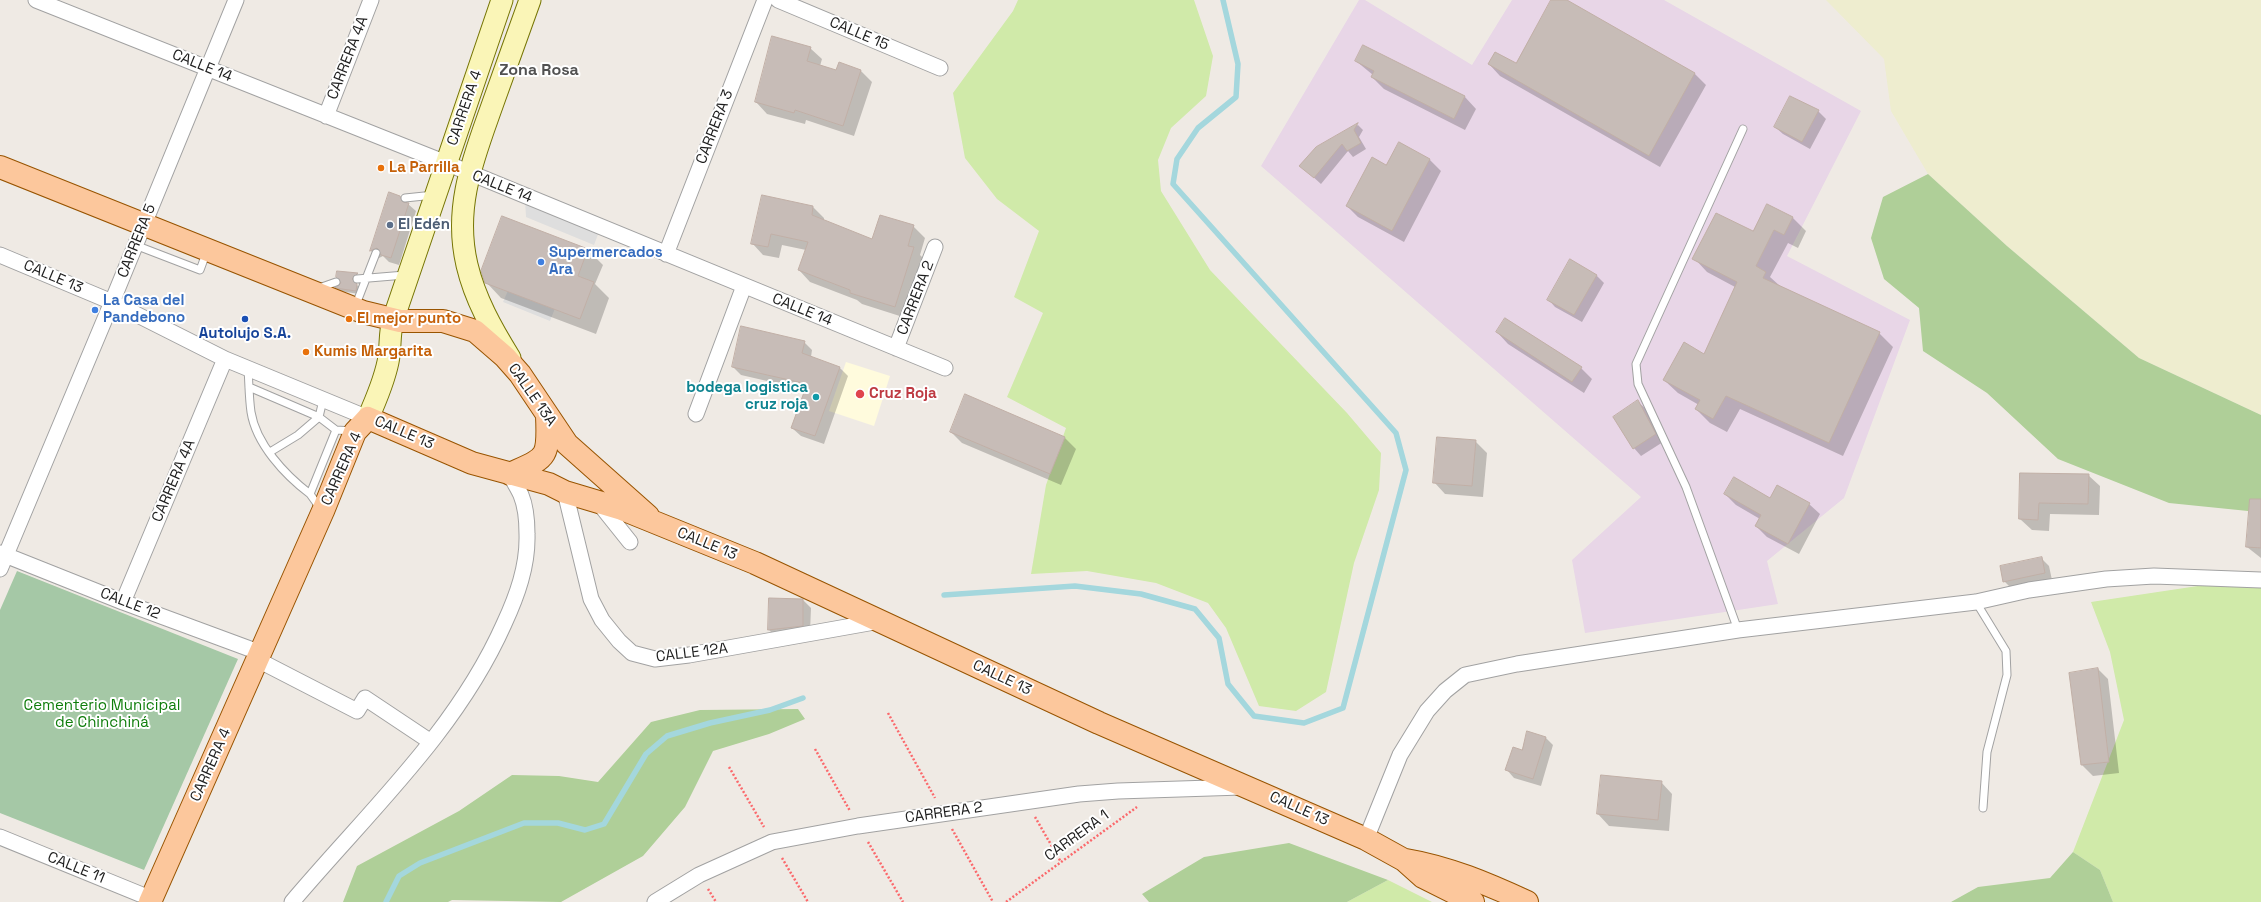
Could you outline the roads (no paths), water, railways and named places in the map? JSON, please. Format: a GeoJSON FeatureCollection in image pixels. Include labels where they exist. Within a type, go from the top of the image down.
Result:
{"type":"FeatureCollection","features":[{"type":"Feature","properties":{"kind":"main road","name":"CARRERA 4"},"geometry":{"type":"LineString","coordinates":[[151,900],[323,511],[353,426],[379,393],[388,362],[390,329],[410,275],[502,0]]}},
{"type":"Feature","properties":{"kind":"main road","name":"CARRERA 4"},"geometry":{"type":"LineString","coordinates":[[520,374],[487,321],[467,265],[462,215],[468,173],[530,0]]}},
{"type":"Feature","properties":{"kind":"main road","name":"CALLE 13A"},"geometry":{"type":"LineString","coordinates":[[0,167],[139,235],[207,251],[359,311],[393,320],[443,321],[475,331],[505,357],[520,374],[547,416],[577,454],[631,498],[655,522]]}},
{"type":"Feature","properties":{"kind":"main road"},"geometry":{"type":"LineString","coordinates":[[510,474],[542,458],[548,449],[547,416]]}},
{"type":"Feature","properties":{"kind":"main road","name":"CALLE 13"},"geometry":{"type":"LineString","coordinates":[[353,426],[472,463],[549,484],[564,492],[655,522],[755,563],[1098,723],[1366,838],[1404,860]]}},
{"type":"Feature","properties":{"kind":"main road"},"geometry":{"type":"LineString","coordinates":[[1404,860],[1424,877],[1473,902]]}},
{"type":"Feature","properties":{"kind":"main road"},"geometry":{"type":"LineString","coordinates":[[1404,860],[1431,864],[1494,887],[1527,902]]}},
{"type":"Feature","properties":{"kind":"street","name":"CALLE 14"},"geometry":{"type":"LineString","coordinates":[[36,0],[446,164],[945,368]]}},
{"type":"Feature","properties":{"kind":"street","name":"CARRERA 5"},"geometry":{"type":"LineString","coordinates":[[0,569],[3,554],[112,302],[236,0]]}},
{"type":"Feature","properties":{"kind":"street","name":"CARRERA 4A"},"geometry":{"type":"LineString","coordinates":[[326,116],[371,0]]}},
{"type":"Feature","properties":{"kind":"street","name":"CARRERA 3"},"geometry":{"type":"LineString","coordinates":[[666,254],[765,0]]}},
{"type":"Feature","properties":{"kind":"street","name":"CALLE 15"},"geometry":{"type":"LineString","coordinates":[[778,0],[940,68]]}},
{"type":"Feature","properties":{"kind":"street","name":"CARRERA 2"},"geometry":{"type":"LineString","coordinates":[[896,348],[935,247]]}},
{"type":"Feature","properties":{"kind":"street","name":"CALLE 13"},"geometry":{"type":"LineString","coordinates":[[0,255],[112,302],[225,359],[323,400],[353,426]]}},
{"type":"Feature","properties":{"kind":"street"},"geometry":{"type":"LineString","coordinates":[[696,414],[744,286]]}},
{"type":"Feature","properties":{"kind":"street","name":"CARRERA 4A"},"geometry":{"type":"LineString","coordinates":[[123,602],[225,359]]}},
{"type":"Feature","properties":{"kind":"street"},"geometry":{"type":"LineString","coordinates":[[292,902],[431,742],[475,681],[494,648],[511,609],[522,576],[527,550],[527,521],[522,496],[510,474]]}},
{"type":"Feature","properties":{"kind":"street","name":"CALLE 12A"},"geometry":{"type":"LineString","coordinates":[[564,492],[591,599],[602,620],[619,641],[632,653],[655,659],[689,655],[880,621]]}},
{"type":"Feature","properties":{"kind":"street"},"geometry":{"type":"LineString","coordinates":[[598,502],[630,542]]}},
{"type":"Feature","properties":{"kind":"street","name":"CALLE 12"},"geometry":{"type":"LineString","coordinates":[[3,554],[259,657],[357,711],[365,698],[431,742]]}},
{"type":"Feature","properties":{"kind":"street"},"geometry":{"type":"LineString","coordinates":[[1366,838],[1400,755],[1427,712],[1445,691],[1466,675],[1496,668],[1738,630],[1976,602],[2029,590],[2106,578],[2154,576],[2261,580]]}},
{"type":"Feature","properties":{"kind":"street","name":"CARRERA 2"},"geometry":{"type":"LineString","coordinates":[[655,902],[699,875],[772,842],[858,826],[1026,801],[1118,791],[1163,791],[1249,787]]}},
{"type":"Feature","properties":{"kind":"street","name":"CALLE 11"},"geometry":{"type":"LineString","coordinates":[[0,837],[151,900]]}},
{"type":"Feature","properties":{"kind":"lane"},"geometry":{"type":"LineString","coordinates":[[1738,630],[1686,487],[1638,384],[1636,364],[1743,129]]}},
{"type":"Feature","properties":{"kind":"lane"},"geometry":{"type":"LineString","coordinates":[[405,198],[436,195]]}},
{"type":"Feature","properties":{"kind":"lane"},"geometry":{"type":"LineString","coordinates":[[359,311],[366,277],[376,253]]}},
{"type":"Feature","properties":{"kind":"lane"},"geometry":{"type":"LineString","coordinates":[[357,279],[366,277],[410,275]]}},
{"type":"Feature","properties":{"kind":"lane"},"geometry":{"type":"LineString","coordinates":[[310,291],[336,282]]}},
{"type":"Feature","properties":{"kind":"lane"},"geometry":{"type":"LineString","coordinates":[[248,368],[251,413],[256,431],[270,452],[290,476],[310,494],[323,511]]}},
{"type":"Feature","properties":{"kind":"lane"},"geometry":{"type":"LineString","coordinates":[[249,387],[319,417],[353,426],[310,494]]}},
{"type":"Feature","properties":{"kind":"lane"},"geometry":{"type":"LineString","coordinates":[[270,452],[298,435],[319,417],[323,400]]}},
{"type":"Feature","properties":{"kind":"lane"},"geometry":{"type":"LineString","coordinates":[[1976,602],[2006,651],[2007,675],[1987,752],[1983,808]]}},
{"type":"Feature","properties":{"kind":"waterway"},"geometry":{"type":"LineString","coordinates":[[944,595],[1075,586],[1141,594],[1195,609],[1219,638],[1228,684],[1254,716],[1304,723],[1343,708],[1406,470],[1396,433],[1173,184],[1177,159],[1198,128],[1236,97],[1238,64],[1223,0]]}},
{"type":"Feature","properties":{"kind":"waterway"},"geometry":{"type":"LineString","coordinates":[[386,902],[399,876],[420,863],[524,823],[558,823],[585,830],[604,824],[646,754],[667,736],[710,723],[770,710],[803,698]]}},
{"type":"Feature","properties":{"kind":"place","name":"La Parrilla"},"geometry":{"type":"Point","coordinates":[381,168]}},
{"type":"Feature","properties":{"kind":"place","name":"El Edén"},"geometry":{"type":"Point","coordinates":[390,225]}},
{"type":"Feature","properties":{"kind":"place","name":"Supermercados Ara"},"geometry":{"type":"Point","coordinates":[541,262]}},
{"type":"Feature","properties":{"kind":"place","name":"La Casa del Pandebono"},"geometry":{"type":"Point","coordinates":[95,310]}},
{"type":"Feature","properties":{"kind":"place","name":"Autolujo S.A."},"geometry":{"type":"Point","coordinates":[245,319]}},
{"type":"Feature","properties":{"kind":"place","name":"El mejor punto"},"geometry":{"type":"Point","coordinates":[349,319]}},
{"type":"Feature","properties":{"kind":"place","name":"Kumis Margarita"},"geometry":{"type":"Point","coordinates":[306,352]}},
{"type":"Feature","properties":{"kind":"place","name":"Cruz Roja"},"geometry":{"type":"Point","coordinates":[860,394]}},
{"type":"Feature","properties":{"kind":"place","name":"bodega logistica cruz roja"},"geometry":{"type":"Point","coordinates":[816,397]}},
{"type":"Feature","properties":{"kind":"district","name":"Zona Rosa"},"geometry":{"type":"Point","coordinates":[539,71]}},
{"type":"Feature","properties":{"kind":"park label","name":"Cementerio Municipal de Chinchiná"},"geometry":{"type":"Point","coordinates":[102,714]}}]}
